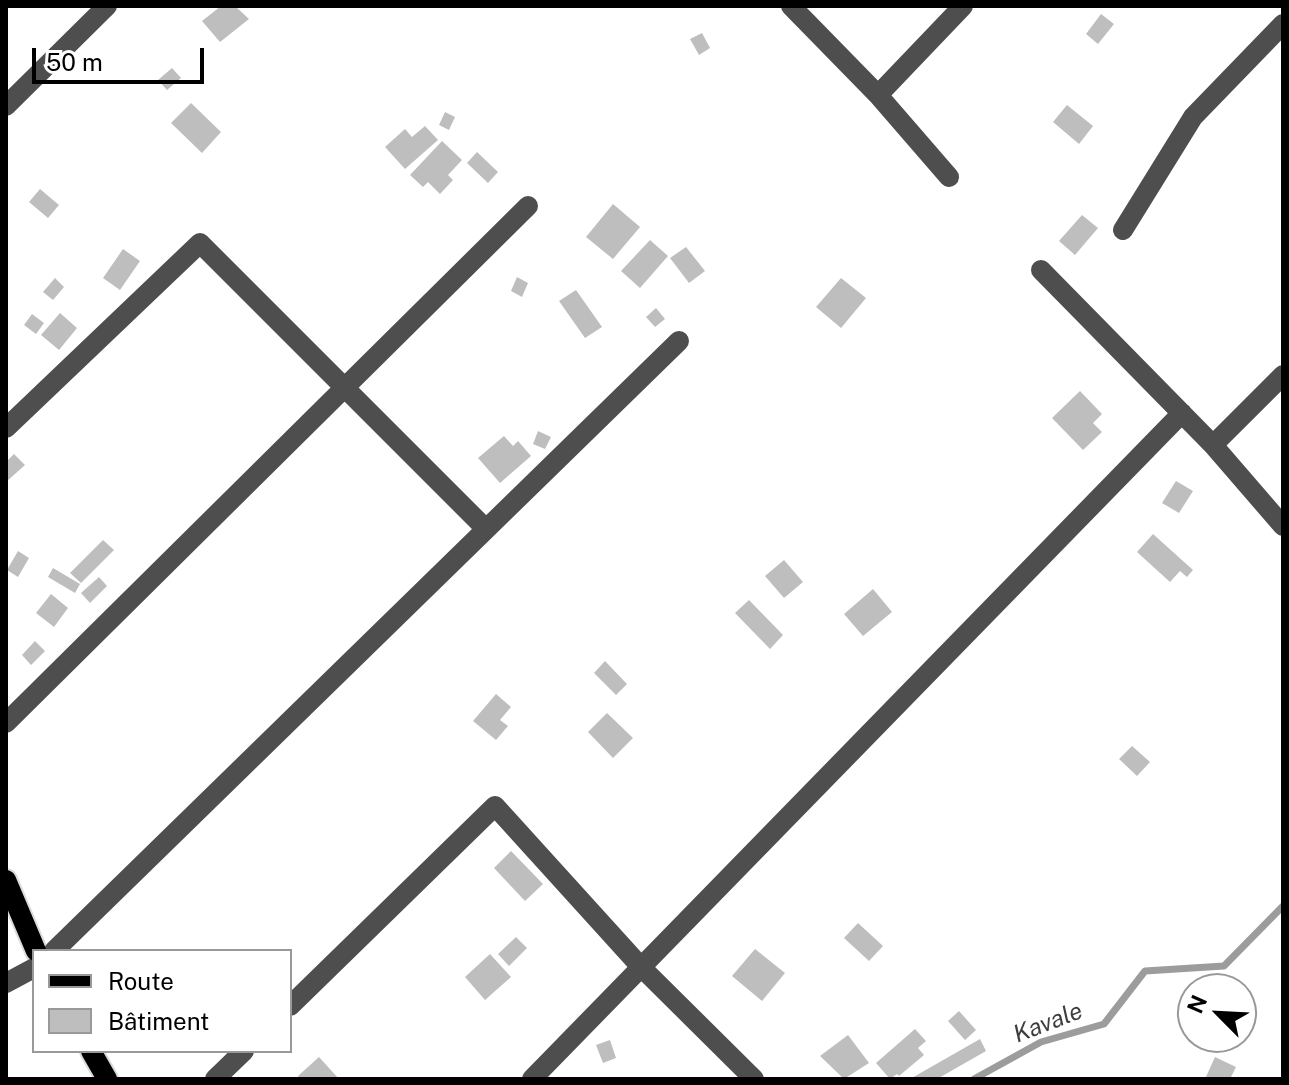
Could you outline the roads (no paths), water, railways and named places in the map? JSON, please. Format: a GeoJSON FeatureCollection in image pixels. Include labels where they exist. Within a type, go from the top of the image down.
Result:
{"type":"FeatureCollection","features":[{"type":"Feature","properties":{"kind":"main road"},"geometry":{"type":"LineString","coordinates":[[6,880],[35,949]]}},
{"type":"Feature","properties":{"kind":"main road"},"geometry":{"type":"LineString","coordinates":[[92,1053],[107,1079]]}},
{"type":"Feature","properties":{"kind":"street"},"geometry":{"type":"LineString","coordinates":[[6,106],[107,6]]}},
{"type":"Feature","properties":{"kind":"street"},"geometry":{"type":"LineString","coordinates":[[791,6],[878,95],[949,177]]}},
{"type":"Feature","properties":{"kind":"street"},"geometry":{"type":"LineString","coordinates":[[878,95],[963,6]]}},
{"type":"Feature","properties":{"kind":"street"},"geometry":{"type":"LineString","coordinates":[[1123,230],[1193,117],[1283,24]]}},
{"type":"Feature","properties":{"kind":"street"},"geometry":{"type":"LineString","coordinates":[[6,723],[528,206]]}},
{"type":"Feature","properties":{"kind":"street"},"geometry":{"type":"LineString","coordinates":[[6,428],[200,243],[485,528]]}},
{"type":"Feature","properties":{"kind":"street"},"geometry":{"type":"LineString","coordinates":[[1041,270],[1213,445],[1283,526]]}},
{"type":"Feature","properties":{"kind":"street"},"geometry":{"type":"LineString","coordinates":[[56,949],[679,341]]}},
{"type":"Feature","properties":{"kind":"street"},"geometry":{"type":"LineString","coordinates":[[1213,445],[1283,375]]}},
{"type":"Feature","properties":{"kind":"street"},"geometry":{"type":"LineString","coordinates":[[532,1079],[1182,413]]}},
{"type":"Feature","properties":{"kind":"street"},"geometry":{"type":"LineString","coordinates":[[292,1004],[495,806],[641,967],[754,1079]]}},
{"type":"Feature","properties":{"kind":"street"},"geometry":{"type":"LineString","coordinates":[[6,983],[32,969]]}},
{"type":"Feature","properties":{"kind":"street"},"geometry":{"type":"LineString","coordinates":[[215,1079],[242,1053]]}},
{"type":"Feature","properties":{"kind":"waterway","name":"Kavale"},"geometry":{"type":"LineString","coordinates":[[974,1079],[1041,1042],[1104,1024],[1145,971],[1224,966],[1283,906]]}}]}
